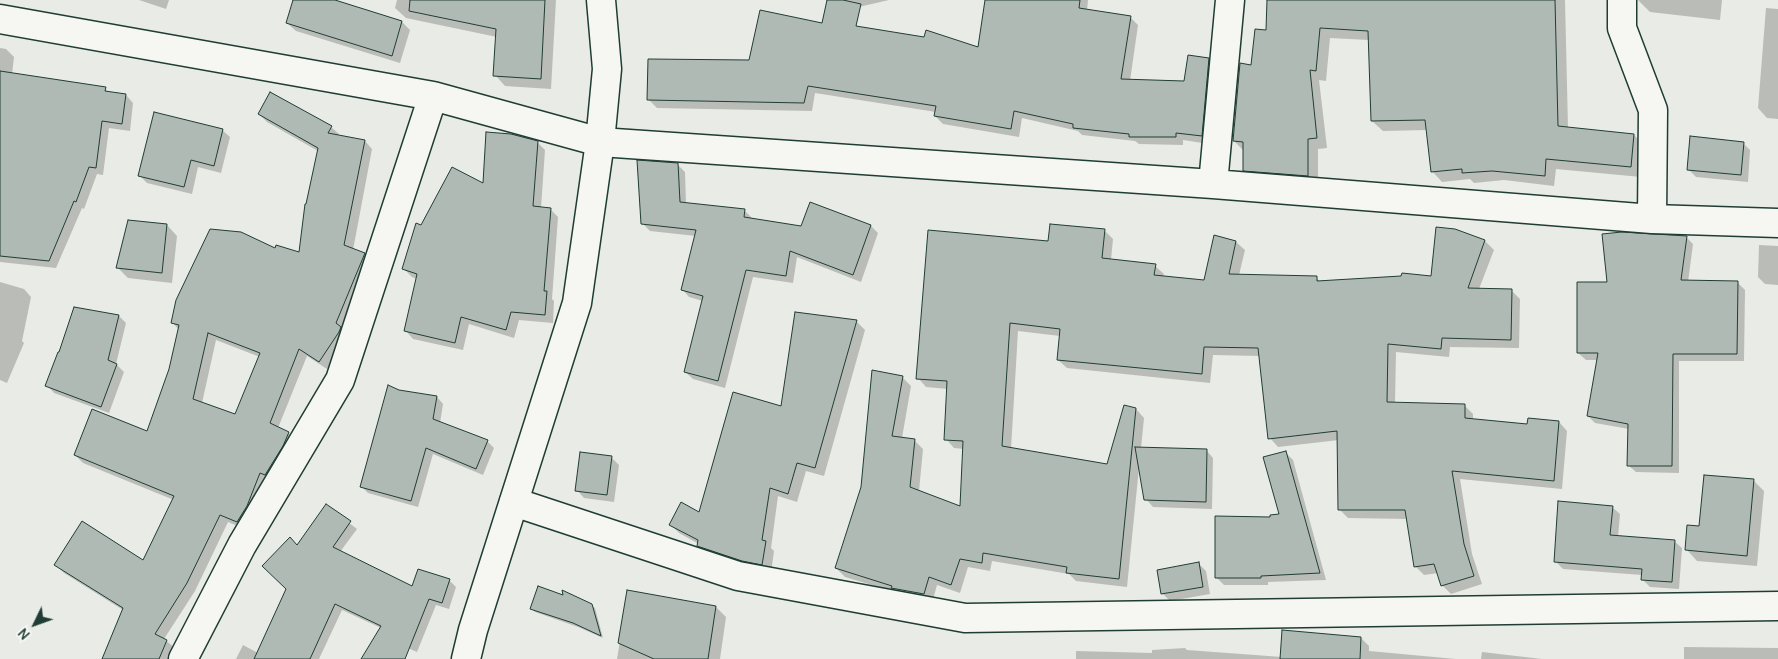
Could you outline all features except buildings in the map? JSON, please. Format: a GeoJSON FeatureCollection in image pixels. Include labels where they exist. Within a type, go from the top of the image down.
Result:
{"type":"FeatureCollection","features":[{"type":"Feature","properties":{"kind":"street"},"geometry":{"type":"LineString","coordinates":[[466,659],[473,630],[578,303],[600,142],[607,69],[601,0]]}},
{"type":"Feature","properties":{"kind":"street"},"geometry":{"type":"LineString","coordinates":[[1213,184],[1230,0]]}},
{"type":"Feature","properties":{"kind":"street"},"geometry":{"type":"LineString","coordinates":[[1622,0],[1622,28],[1653,110],[1652,219]]}},
{"type":"Feature","properties":{"kind":"street"},"geometry":{"type":"LineString","coordinates":[[0,19],[433,96],[600,142],[1213,184],[1652,219],[1778,223]]}},
{"type":"Feature","properties":{"kind":"street"},"geometry":{"type":"LineString","coordinates":[[183,659],[242,544],[340,380],[433,96]]}},
{"type":"Feature","properties":{"kind":"street"},"geometry":{"type":"LineString","coordinates":[[514,502],[738,576],[965,618],[1778,606]]}}]}
